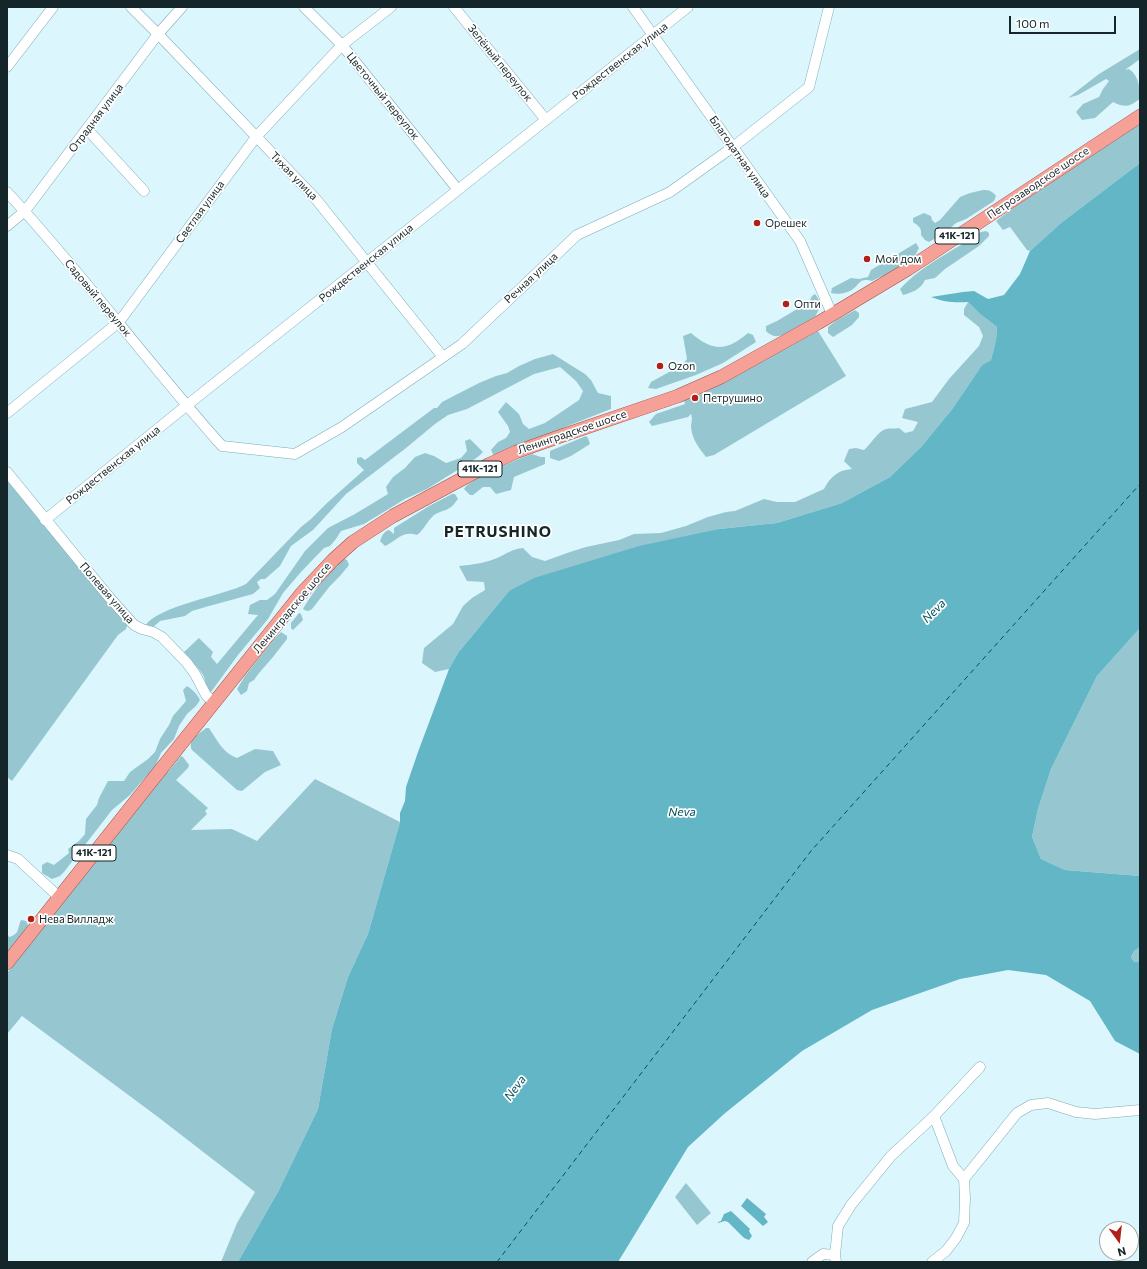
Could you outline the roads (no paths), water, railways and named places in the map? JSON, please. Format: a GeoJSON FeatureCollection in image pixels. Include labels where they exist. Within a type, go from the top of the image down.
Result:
{"type":"FeatureCollection","features":[{"type":"Feature","properties":{"kind":"main road","name":"Петрозаводское шоссе"},"geometry":{"type":"LineString","coordinates":[[854,301],[908,269],[1140,116]]}},
{"type":"Feature","properties":{"kind":"main road","name":"Ленинградское шоссе"},"geometry":{"type":"LineString","coordinates":[[7,963],[301,594],[349,545],[376,526],[490,464],[516,452],[678,396],[714,380],[854,301]]}},
{"type":"Feature","properties":{"kind":"street"},"geometry":{"type":"LineString","coordinates":[[7,67],[53,7]]}},
{"type":"Feature","properties":{"kind":"street","name":"Тихая улица"},"geometry":{"type":"LineString","coordinates":[[131,7],[315,198],[443,357]]}},
{"type":"Feature","properties":{"kind":"street","name":"Отрадная улица"},"geometry":{"type":"LineString","coordinates":[[7,226],[25,211],[158,34],[182,7]]}},
{"type":"Feature","properties":{"kind":"street","name":"Цветочный переулок"},"geometry":{"type":"LineString","coordinates":[[304,7],[342,45],[458,190]]}},
{"type":"Feature","properties":{"kind":"street","name":"Светлая улица"},"geometry":{"type":"LineString","coordinates":[[7,413],[119,322],[256,137],[342,45],[391,7]]}},
{"type":"Feature","properties":{"kind":"street","name":"Зелёный переулок"},"geometry":{"type":"LineString","coordinates":[[454,7],[546,120]]}},
{"type":"Feature","properties":{"kind":"street","name":"Благодатная улица"},"geometry":{"type":"LineString","coordinates":[[633,7],[800,241],[832,314]]}},
{"type":"Feature","properties":{"kind":"street","name":"Рождественская улица"},"geometry":{"type":"LineString","coordinates":[[45,520],[688,7]]}},
{"type":"Feature","properties":{"kind":"street","name":"Речная улица"},"geometry":{"type":"LineString","coordinates":[[186,406],[222,446],[295,454],[342,427],[462,344],[577,235],[670,192],[733,147],[809,87],[829,7]]}},
{"type":"Feature","properties":{"kind":"street"},"geometry":{"type":"LineString","coordinates":[[88,128],[144,191]]}},
{"type":"Feature","properties":{"kind":"street","name":"Садовый переулок"},"geometry":{"type":"LineString","coordinates":[[7,192],[25,211],[119,322],[186,406]]}},
{"type":"Feature","properties":{"kind":"street","name":"Полевая улица"},"geometry":{"type":"LineString","coordinates":[[7,472],[45,520],[134,625],[162,636],[187,663],[198,679],[206,695],[214,703]]}},
{"type":"Feature","properties":{"kind":"street"},"geometry":{"type":"LineString","coordinates":[[7,855],[18,859],[59,897]]}},
{"type":"Feature","properties":{"kind":"street"},"geometry":{"type":"LineString","coordinates":[[812,1262],[823,1254],[835,1259],[838,1226],[851,1205],[892,1156],[934,1116],[980,1067]]}},
{"type":"Feature","properties":{"kind":"street"},"geometry":{"type":"LineString","coordinates":[[964,1179],[1017,1113],[1031,1105],[1048,1103],[1076,1112],[1095,1114],[1140,1110]]}},
{"type":"Feature","properties":{"kind":"street"},"geometry":{"type":"LineString","coordinates":[[932,1262],[946,1251],[956,1238],[964,1222],[965,1198],[964,1179],[953,1166],[934,1116]]}},
{"type":"Feature","properties":{"kind":"water","name":"Neva"},"geometry":{"type":"Polygon","coordinates":[[[1140,163],[1140,628],[1097,676],[1051,769],[1038,809],[1032,837],[1041,859],[1065,870],[1140,876],[1140,947],[1134,951],[1131,957],[1134,962],[1140,962],[1140,1054],[1115,1041],[1090,1001],[1046,975],[1008,970],[960,979],[872,1010],[802,1051],[724,1114],[688,1147],[618,1262],[238,1262],[278,1192],[318,1109],[332,1029],[348,977],[368,934],[400,822],[400,813],[405,801],[406,787],[449,669],[458,653],[509,591],[534,578],[639,546],[719,529],[777,523],[842,503],[890,477],[921,447],[953,408],[982,365],[991,360],[996,340],[997,327],[980,314],[968,302],[950,302],[931,297],[974,291],[988,299],[1004,295],[1020,274],[1030,251],[1061,223],[1140,163]]]}},
{"type":"Feature","properties":{"kind":"water"},"geometry":{"type":"Polygon","coordinates":[[[747,1198],[766,1214],[764,1217],[768,1222],[763,1226],[741,1206],[747,1198]]]}},
{"type":"Feature","properties":{"kind":"water"},"geometry":{"type":"Polygon","coordinates":[[[731,1211],[750,1229],[749,1231],[752,1236],[749,1240],[744,1238],[728,1222],[725,1221],[718,1223],[721,1221],[724,1214],[731,1211]]]}},
{"type":"Feature","properties":{"kind":"place","name":"Орешек"},"geometry":{"type":"Point","coordinates":[757,223]}},
{"type":"Feature","properties":{"kind":"place","name":"Мой дом"},"geometry":{"type":"Point","coordinates":[867,259]}},
{"type":"Feature","properties":{"kind":"place","name":"Опти"},"geometry":{"type":"Point","coordinates":[786,304]}},
{"type":"Feature","properties":{"kind":"place","name":"Ozon"},"geometry":{"type":"Point","coordinates":[660,366]}},
{"type":"Feature","properties":{"kind":"place","name":"Петрушино"},"geometry":{"type":"Point","coordinates":[695,398]}},
{"type":"Feature","properties":{"kind":"place","name":"Нева Вилладж"},"geometry":{"type":"Point","coordinates":[31,919]}},
{"type":"Feature","properties":{"kind":"district","name":"PETRUSHINO"},"geometry":{"type":"Point","coordinates":[498,532]}}]}
